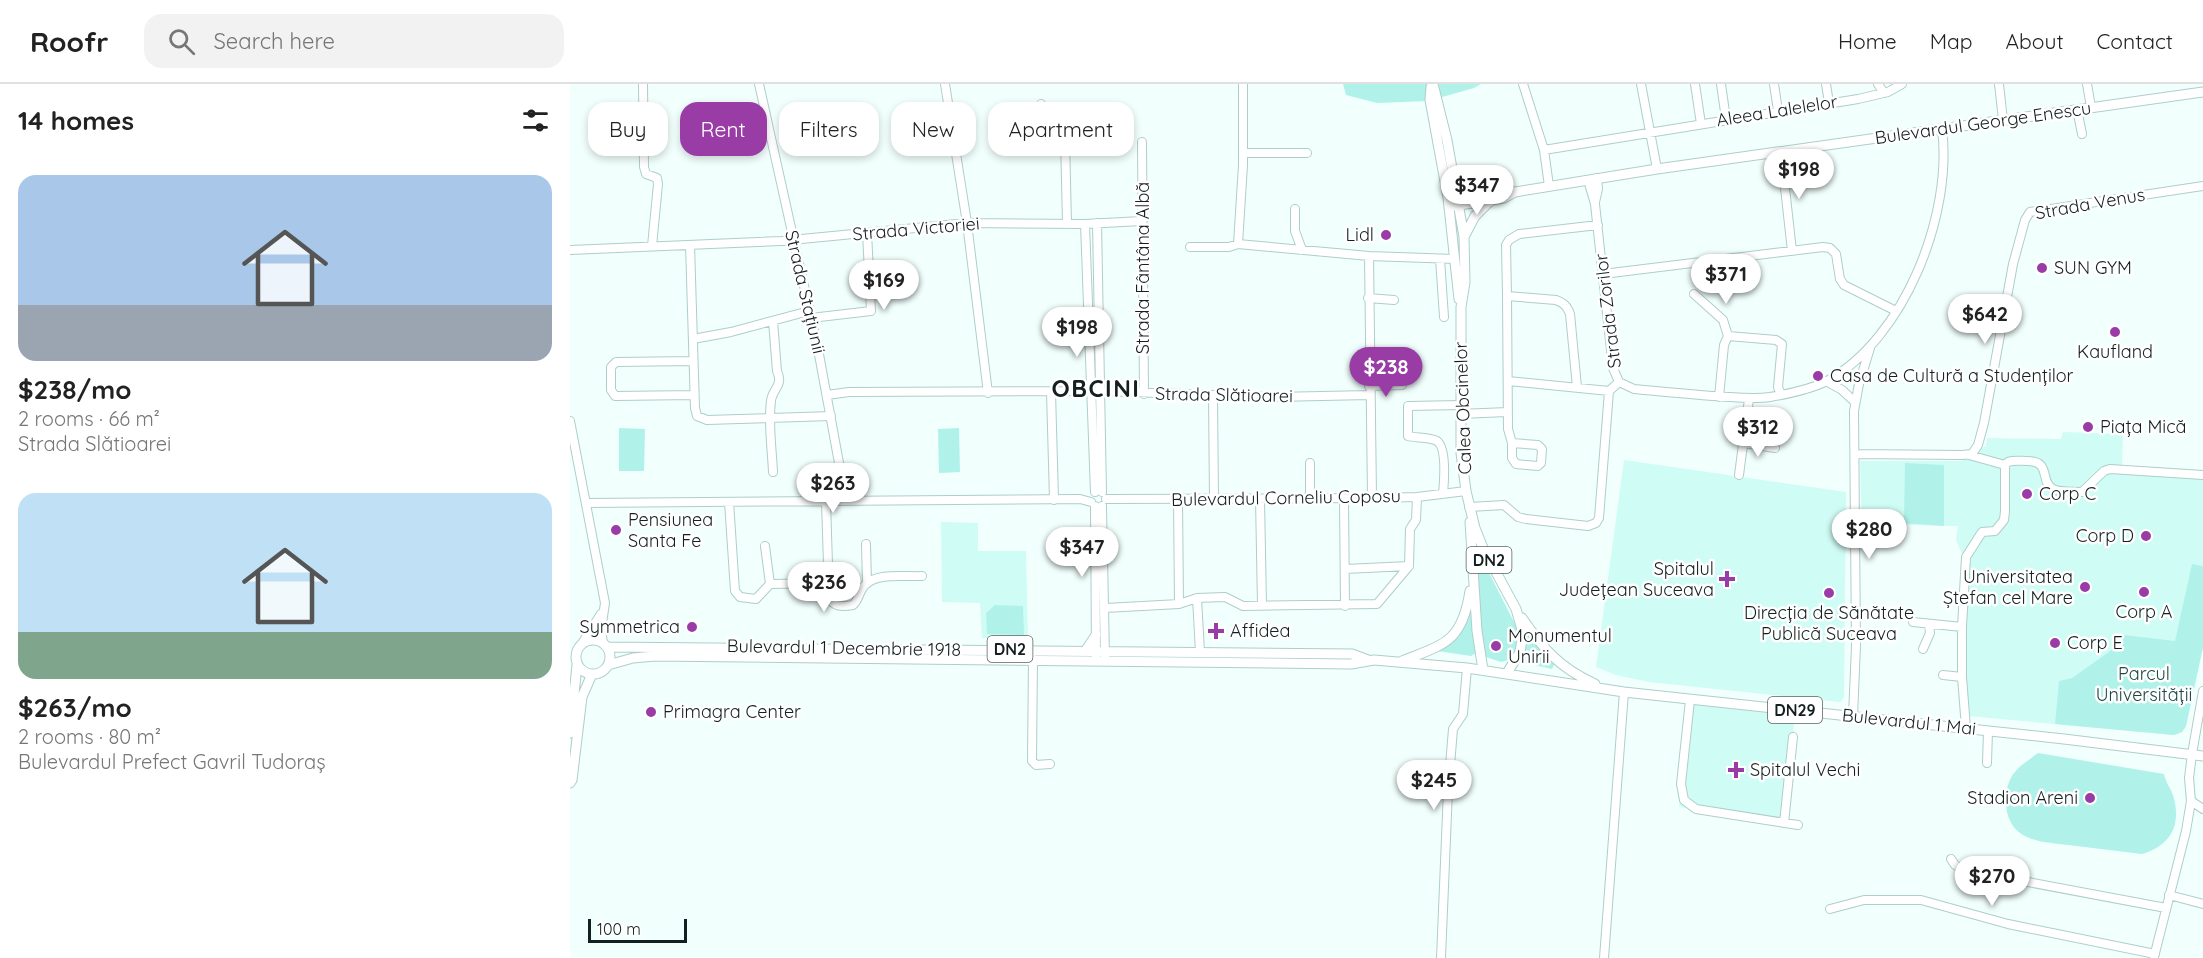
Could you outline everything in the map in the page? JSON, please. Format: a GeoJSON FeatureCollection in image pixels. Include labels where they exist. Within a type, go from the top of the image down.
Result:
{"type":"FeatureCollection","features":[{"type":"Feature","properties":{"kind":"main road","name":"DN2"},"geometry":{"type":"LineString","coordinates":[[1432,84],[1453,170],[1454,202]]}},
{"type":"Feature","properties":{"kind":"main road","name":"DN2"},"geometry":{"type":"LineString","coordinates":[[1432,84],[1430,100],[1454,202]]}},
{"type":"Feature","properties":{"kind":"main road","name":"Bulevardul George Enescu"},"geometry":{"type":"LineString","coordinates":[[1454,202],[1491,196],[1504,198],[1515,192],[1657,169],[2203,92]]}},
{"type":"Feature","properties":{"kind":"main road"},"geometry":{"type":"LineString","coordinates":[[1453,170],[1470,184],[1491,196],[1475,216],[1464,237]]}},
{"type":"Feature","properties":{"kind":"main road","name":"Calea Obcinelor"},"geometry":{"type":"LineString","coordinates":[[1454,202],[1464,237],[1465,282],[1461,307]]}},
{"type":"Feature","properties":{"kind":"main road","name":"Calea Obcinelor"},"geometry":{"type":"LineString","coordinates":[[1454,202],[1455,259],[1461,307],[1461,453],[1469,507],[1477,631],[1483,669]]}},
{"type":"Feature","properties":{"kind":"main road","name":"Calea Obcinelor"},"geometry":{"type":"LineString","coordinates":[[1469,507],[1483,548],[1516,609],[1523,633],[1522,646],[1507,673]]}},
{"type":"Feature","properties":{"kind":"main road","name":"DN2"},"geometry":{"type":"LineString","coordinates":[[1401,661],[1442,645],[1453,637],[1465,617],[1473,577]]}},
{"type":"Feature","properties":{"kind":"main road","name":"DN29"},"geometry":{"type":"LineString","coordinates":[[1516,609],[1538,641],[1558,663],[1608,690]]}},
{"type":"Feature","properties":{"kind":"main road"},"geometry":{"type":"LineString","coordinates":[[1095,635],[1097,654]]}},
{"type":"Feature","properties":{"kind":"main road","name":"DN2"},"geometry":{"type":"LineString","coordinates":[[578,645],[594,640],[605,645]]}},
{"type":"Feature","properties":{"kind":"main road"},"geometry":{"type":"LineString","coordinates":[[570,733],[574,660],[578,645]]}},
{"type":"Feature","properties":{"kind":"main road"},"geometry":{"type":"LineString","coordinates":[[605,645],[610,656],[608,665]]}},
{"type":"Feature","properties":{"kind":"main road","name":"Bulevardul 1 Decembrie 1918"},"geometry":{"type":"LineString","coordinates":[[605,645],[1097,654],[1351,664],[1368,660],[1401,661]]}},
{"type":"Feature","properties":{"kind":"main road","name":"Bulevardul 1 Decembrie 1918"},"geometry":{"type":"LineString","coordinates":[[608,665],[633,658],[655,656],[1033,659],[1097,654],[1200,652],[1352,654],[1368,660]]}},
{"type":"Feature","properties":{"kind":"main road"},"geometry":{"type":"LineString","coordinates":[[570,783],[582,697],[592,674],[581,670],[574,660]]}},
{"type":"Feature","properties":{"kind":"main road","name":"Bulevardul 1 Mai"},"geometry":{"type":"LineString","coordinates":[[1401,661],[1483,669],[1608,690],[1690,700],[1966,728],[2203,756]]}},
{"type":"Feature","properties":{"kind":"main road","name":"DN2"},"geometry":{"type":"LineString","coordinates":[[592,674],[601,672],[608,665]]}},
{"type":"Feature","properties":{"kind":"street"},"geometry":{"type":"LineString","coordinates":[[643,84],[644,166],[646,174],[657,178],[658,184],[652,246]]}},
{"type":"Feature","properties":{"kind":"street","name":"Strada Stațiunii"},"geometry":{"type":"LineString","coordinates":[[759,84],[827,395],[846,501]]}},
{"type":"Feature","properties":{"kind":"street"},"geometry":{"type":"LineString","coordinates":[[945,84],[967,223],[988,393]]}},
{"type":"Feature","properties":{"kind":"street"},"geometry":{"type":"LineString","coordinates":[[1238,244],[1243,153],[1243,84]]}},
{"type":"Feature","properties":{"kind":"street"},"geometry":{"type":"LineString","coordinates":[[1523,84],[1544,150],[1549,186]]}},
{"type":"Feature","properties":{"kind":"street"},"geometry":{"type":"LineString","coordinates":[[1641,84],[1657,169]]}},
{"type":"Feature","properties":{"kind":"street"},"geometry":{"type":"LineString","coordinates":[[1695,84],[1701,124]]}},
{"type":"Feature","properties":{"kind":"street"},"geometry":{"type":"LineString","coordinates":[[1721,84],[1726,119]]}},
{"type":"Feature","properties":{"kind":"street"},"geometry":{"type":"LineString","coordinates":[[1774,84],[1778,111]]}},
{"type":"Feature","properties":{"kind":"street"},"geometry":{"type":"LineString","coordinates":[[1826,84],[1829,103]]}},
{"type":"Feature","properties":{"kind":"street"},"geometry":{"type":"LineString","coordinates":[[1878,84],[1884,93]]}},
{"type":"Feature","properties":{"kind":"street","name":"Aleea Lalelelor"},"geometry":{"type":"LineString","coordinates":[[1544,150],[1884,93],[1902,84]]}},
{"type":"Feature","properties":{"kind":"street"},"geometry":{"type":"LineString","coordinates":[[2000,84],[2003,120]]}},
{"type":"Feature","properties":{"kind":"street"},"geometry":{"type":"LineString","coordinates":[[2087,84],[2091,107]]}},
{"type":"Feature","properties":{"kind":"street"},"geometry":{"type":"LineString","coordinates":[[2077,109],[2082,134]]}},
{"type":"Feature","properties":{"kind":"street","name":"Strada Zorilor"},"geometry":{"type":"LineString","coordinates":[[1593,179],[1613,368],[1619,382],[1634,389],[1719,397],[1749,399],[1781,395],[1826,381],[1870,347],[1896,311],[1926,253],[1938,213],[1944,172],[1942,129]]}},
{"type":"Feature","properties":{"kind":"street","name":"Strada Fântâna Albă"},"geometry":{"type":"LineString","coordinates":[[1142,142],[1144,394]]}},
{"type":"Feature","properties":{"kind":"street"},"geometry":{"type":"LineString","coordinates":[[1780,152],[1792,251]]}},
{"type":"Feature","properties":{"kind":"street"},"geometry":{"type":"LineString","coordinates":[[1243,153],[1307,153]]}},
{"type":"Feature","properties":{"kind":"street"},"geometry":{"type":"LineString","coordinates":[[1065,156],[1067,224]]}},
{"type":"Feature","properties":{"kind":"street","name":"Strada Venus"},"geometry":{"type":"LineString","coordinates":[[1969,455],[1976,450],[1982,431],[2013,264],[2028,214],[2037,209],[2203,186]]}},
{"type":"Feature","properties":{"kind":"street"},"geometry":{"type":"LineString","coordinates":[[1296,209],[1294,231],[1302,250]]}},
{"type":"Feature","properties":{"kind":"street","name":"Strada Victoriei"},"geometry":{"type":"LineString","coordinates":[[570,250],[793,240],[967,223],[1085,224],[1142,221]]}},
{"type":"Feature","properties":{"kind":"street"},"geometry":{"type":"LineString","coordinates":[[1095,635],[1101,392],[1097,223]]}},
{"type":"Feature","properties":{"kind":"street"},"geometry":{"type":"LineString","coordinates":[[1085,224],[1091,392],[1105,608],[1097,654]]}},
{"type":"Feature","properties":{"kind":"street"},"geometry":{"type":"LineString","coordinates":[[1512,443],[1538,445],[1542,449],[1542,461],[1538,466],[1516,464],[1512,458],[1507,412],[1506,244],[1519,234],[1598,225]]}},
{"type":"Feature","properties":{"kind":"street"},"geometry":{"type":"LineString","coordinates":[[693,339],[810,315],[871,311],[867,233]]}},
{"type":"Feature","properties":{"kind":"street"},"geometry":{"type":"LineString","coordinates":[[690,244],[695,412],[700,418],[707,420],[831,416]]}},
{"type":"Feature","properties":{"kind":"street"},"geometry":{"type":"LineString","coordinates":[[1190,247],[1229,247],[1238,244],[1369,256],[1455,259]]}},
{"type":"Feature","properties":{"kind":"street"},"geometry":{"type":"LineString","coordinates":[[1603,274],[1823,247],[1834,251],[1840,279],[1844,285],[1896,311]]}},
{"type":"Feature","properties":{"kind":"street"},"geometry":{"type":"LineString","coordinates":[[1369,256],[1372,498]]}},
{"type":"Feature","properties":{"kind":"street"},"geometry":{"type":"LineString","coordinates":[[1440,259],[1444,317]]}},
{"type":"Feature","properties":{"kind":"street"},"geometry":{"type":"LineString","coordinates":[[1694,294],[1723,320],[1728,336],[1724,345],[1719,397]]}},
{"type":"Feature","properties":{"kind":"street"},"geometry":{"type":"LineString","coordinates":[[1507,296],[1556,300],[1567,306],[1570,314],[1577,387]]}},
{"type":"Feature","properties":{"kind":"street"},"geometry":{"type":"LineString","coordinates":[[1368,298],[1394,300]]}},
{"type":"Feature","properties":{"kind":"street"},"geometry":{"type":"LineString","coordinates":[[773,321],[778,388],[771,400],[773,472]]}},
{"type":"Feature","properties":{"kind":"street"},"geometry":{"type":"LineString","coordinates":[[1728,336],[1776,340],[1782,344],[1778,387],[1781,395]]}},
{"type":"Feature","properties":{"kind":"street"},"geometry":{"type":"LineString","coordinates":[[1853,716],[1856,646],[1855,402],[1870,347]]}},
{"type":"Feature","properties":{"kind":"street"},"geometry":{"type":"LineString","coordinates":[[693,361],[616,362],[611,367],[611,390],[615,396],[694,395]]}},
{"type":"Feature","properties":{"kind":"street"},"geometry":{"type":"LineString","coordinates":[[1508,381],[1609,391]]}},
{"type":"Feature","properties":{"kind":"street"},"geometry":{"type":"LineString","coordinates":[[1826,381],[1842,390],[1855,402]]}},
{"type":"Feature","properties":{"kind":"street"},"geometry":{"type":"LineString","coordinates":[[1469,507],[1498,504],[1526,519],[1588,526],[1596,523],[1599,518],[1609,391],[1619,382]]}},
{"type":"Feature","properties":{"kind":"street","name":"Strada Slătioarei"},"geometry":{"type":"LineString","coordinates":[[827,395],[849,392],[1101,392],[1295,397],[1402,385]]}},
{"type":"Feature","properties":{"kind":"street"},"geometry":{"type":"LineString","coordinates":[[1050,392],[1054,500]]}},
{"type":"Feature","properties":{"kind":"street"},"geometry":{"type":"LineString","coordinates":[[1213,395],[1214,500]]}},
{"type":"Feature","properties":{"kind":"street"},"geometry":{"type":"LineString","coordinates":[[1739,475],[1749,399]]}},
{"type":"Feature","properties":{"kind":"street"},"geometry":{"type":"LineString","coordinates":[[1443,494],[1441,445],[1436,440],[1408,436],[1408,406],[1507,412]]}},
{"type":"Feature","properties":{"kind":"street"},"geometry":{"type":"LineString","coordinates":[[570,421],[606,610],[601,630],[605,645]]}},
{"type":"Feature","properties":{"kind":"street"},"geometry":{"type":"LineString","coordinates":[[1744,443],[1775,448]]}},
{"type":"Feature","properties":{"kind":"street"},"geometry":{"type":"LineString","coordinates":[[1855,454],[1969,455],[2007,463],[2034,461],[2043,467],[2049,485],[2057,491],[2082,492],[2104,471],[2110,469],[2203,475]]}},
{"type":"Feature","properties":{"kind":"street"},"geometry":{"type":"LineString","coordinates":[[1310,463],[1310,499]]}},
{"type":"Feature","properties":{"kind":"street"},"geometry":{"type":"LineString","coordinates":[[1966,728],[1962,677],[1962,627],[1966,557],[1982,532],[1995,531],[2004,520],[2007,463]]}},
{"type":"Feature","properties":{"kind":"street","name":"Bulevardul Corneliu Coposu"},"geometry":{"type":"LineString","coordinates":[[586,503],[1344,499],[1417,497],[1466,491]]}},
{"type":"Feature","properties":{"kind":"street"},"geometry":{"type":"LineString","coordinates":[[1105,608],[1179,604],[1197,598],[1225,597],[1238,605],[1377,604],[1409,566],[1410,529],[1416,520],[1417,497]]}},
{"type":"Feature","properties":{"kind":"street"},"geometry":{"type":"LineString","coordinates":[[1178,499],[1179,604]]}},
{"type":"Feature","properties":{"kind":"street"},"geometry":{"type":"LineString","coordinates":[[1260,499],[1262,605]]}},
{"type":"Feature","properties":{"kind":"street"},"geometry":{"type":"LineString","coordinates":[[1344,499],[1345,606]]}},
{"type":"Feature","properties":{"kind":"street"},"geometry":{"type":"LineString","coordinates":[[826,501],[828,583],[831,603],[849,606],[857,601],[867,583],[880,577],[922,576]]}},
{"type":"Feature","properties":{"kind":"street"},"geometry":{"type":"LineString","coordinates":[[729,502],[735,591],[745,599],[756,599],[770,584],[828,583]]}},
{"type":"Feature","properties":{"kind":"street"},"geometry":{"type":"LineString","coordinates":[[866,544],[867,583]]}},
{"type":"Feature","properties":{"kind":"street"},"geometry":{"type":"LineString","coordinates":[[765,546],[770,584]]}},
{"type":"Feature","properties":{"kind":"street"},"geometry":{"type":"LineString","coordinates":[[1345,569],[1409,566]]}},
{"type":"Feature","properties":{"kind":"street"},"geometry":{"type":"LineString","coordinates":[[578,645],[598,620],[604,598]]}},
{"type":"Feature","properties":{"kind":"street"},"geometry":{"type":"LineString","coordinates":[[1197,598],[1200,652]]}},
{"type":"Feature","properties":{"kind":"street"},"geometry":{"type":"LineString","coordinates":[[1913,622],[1962,627]]}},
{"type":"Feature","properties":{"kind":"street"},"geometry":{"type":"LineString","coordinates":[[1923,649],[1930,633],[1929,624]]}},
{"type":"Feature","properties":{"kind":"street"},"geometry":{"type":"LineString","coordinates":[[1033,659],[1032,761],[1036,765],[1050,764]]}},
{"type":"Feature","properties":{"kind":"street"},"geometry":{"type":"LineString","coordinates":[[1441,958],[1448,790],[1453,729],[1463,714],[1467,668]]}},
{"type":"Feature","properties":{"kind":"street"},"geometry":{"type":"LineString","coordinates":[[1943,675],[1962,677]]}},
{"type":"Feature","properties":{"kind":"street"},"geometry":{"type":"LineString","coordinates":[[1830,909],[1864,900],[1921,900],[2008,924],[2155,956],[2186,831],[2191,801],[2189,778],[2203,691]]}},
{"type":"Feature","properties":{"kind":"street"},"geometry":{"type":"LineString","coordinates":[[1604,958],[1624,692]]}},
{"type":"Feature","properties":{"kind":"street"},"geometry":{"type":"LineString","coordinates":[[1690,700],[1681,784],[1684,800],[1696,809],[1798,825]]}},
{"type":"Feature","properties":{"kind":"street"},"geometry":{"type":"LineString","coordinates":[[1987,763],[1988,731]]}},
{"type":"Feature","properties":{"kind":"street"},"geometry":{"type":"LineString","coordinates":[[1784,823],[1793,737]]}},
{"type":"Feature","properties":{"kind":"street"},"geometry":{"type":"LineString","coordinates":[[2191,801],[2203,809]]}},
{"type":"Feature","properties":{"kind":"street"},"geometry":{"type":"LineString","coordinates":[[1951,859],[1955,865],[1964,870],[2166,908]]}},
{"type":"Feature","properties":{"kind":"street"},"geometry":{"type":"LineString","coordinates":[[2169,895],[2203,904]]}},
{"type":"Feature","properties":{"kind":"shaded area","name":"Universitatea Ștefan cel Mare"},"geometry":{"type":"Polygon","coordinates":[[[2063,432],[2123,434],[2122,466],[2203,471],[2203,647],[2186,726],[2182,732],[2174,735],[1968,716],[1964,619],[1971,556],[1962,554],[1956,540],[1958,526],[1862,524],[1860,461],[1961,461],[1986,446],[1987,438],[2061,439],[2063,432]]]}},
{"type":"Feature","properties":{"kind":"shaded area","name":"Spitalul Județean Suceava"},"geometry":{"type":"Polygon","coordinates":[[[1624,460],[1846,492],[1844,698],[1840,702],[1649,682],[1616,675],[1596,667],[1624,460]]]}},
{"type":"Feature","properties":{"kind":"shaded area"},"geometry":{"type":"Polygon","coordinates":[[[941,522],[978,523],[978,551],[1026,551],[1028,639],[982,638],[980,603],[942,602],[941,522]]]}},
{"type":"Feature","properties":{"kind":"shaded area","name":"Spitalul Vechi"},"geometry":{"type":"Polygon","coordinates":[[[1689,704],[1795,715],[1784,823],[1679,807],[1689,704]]]}},
{"type":"Feature","properties":{"kind":"green space"},"geometry":{"type":"Polygon","coordinates":[[[1343,84],[1481,84],[1428,101],[1377,103],[1346,95],[1343,84]]]}},
{"type":"Feature","properties":{"kind":"green space"},"geometry":{"type":"Polygon","coordinates":[[[619,428],[645,429],[644,471],[619,471],[619,428]]]}},
{"type":"Feature","properties":{"kind":"green space"},"geometry":{"type":"Polygon","coordinates":[[[959,428],[960,472],[939,473],[938,429],[959,428]]]}},
{"type":"Feature","properties":{"kind":"green space"},"geometry":{"type":"Polygon","coordinates":[[[1905,463],[1944,465],[1944,526],[1904,523],[1905,463]]]}},
{"type":"Feature","properties":{"kind":"green space"},"geometry":{"type":"Polygon","coordinates":[[[1474,543],[1520,634],[1515,654],[1509,660],[1501,662],[1486,657],[1482,650],[1474,543]]]}},
{"type":"Feature","properties":{"kind":"green space","name":"Parcul Universității"},"geometry":{"type":"Polygon","coordinates":[[[2192,564],[2203,566],[2203,647],[2186,726],[2182,732],[2174,735],[2055,724],[2059,681],[2072,678],[2113,649],[2125,635],[2175,641],[2192,564]]]}},
{"type":"Feature","properties":{"kind":"green space"},"geometry":{"type":"Polygon","coordinates":[[[1472,600],[1476,653],[1471,656],[1437,651],[1457,636],[1464,624],[1472,600]]]}},
{"type":"Feature","properties":{"kind":"green space"},"geometry":{"type":"Polygon","coordinates":[[[995,605],[1023,606],[1024,635],[987,634],[986,613],[995,605]]]}},
{"type":"Feature","properties":{"kind":"green space"},"geometry":{"type":"Polygon","coordinates":[[[1528,635],[1541,650],[1556,661],[1552,669],[1521,662],[1528,635]]]}},
{"type":"Feature","properties":{"kind":"green space","name":"Stadion Areni"},"geometry":{"type":"Polygon","coordinates":[[[2038,753],[2164,774],[2175,806],[2176,816],[2172,832],[2160,845],[2142,854],[2047,842],[2022,834],[2017,831],[2008,816],[2007,790],[2015,772],[2038,753]]]}},
{"type":"Feature","properties":{"kind":"place","name":"Lidl"},"geometry":{"type":"Point","coordinates":[1386,235]}},
{"type":"Feature","properties":{"kind":"place","name":"SUN GYM"},"geometry":{"type":"Point","coordinates":[2042,268]}},
{"type":"Feature","properties":{"kind":"place","name":"Kaufland"},"geometry":{"type":"Point","coordinates":[2115,332]}},
{"type":"Feature","properties":{"kind":"place","name":"Casa de Cultură a Studenților"},"geometry":{"type":"Point","coordinates":[1818,376]}},
{"type":"Feature","properties":{"kind":"place","name":"Piața Mică"},"geometry":{"type":"Point","coordinates":[2088,427]}},
{"type":"Feature","properties":{"kind":"place","name":"Corp C"},"geometry":{"type":"Point","coordinates":[2027,494]}},
{"type":"Feature","properties":{"kind":"place","name":"Pensiunea Santa Fe"},"geometry":{"type":"Point","coordinates":[616,530]}},
{"type":"Feature","properties":{"kind":"place","name":"Corp D"},"geometry":{"type":"Point","coordinates":[2146,536]}},
{"type":"Feature","properties":{"kind":"place","name":"Spitalul Județean Suceava"},"geometry":{"type":"Point","coordinates":[1727,579]}},
{"type":"Feature","properties":{"kind":"place","name":"Universitatea Ștefan cel Mare"},"geometry":{"type":"Point","coordinates":[2085,587]}},
{"type":"Feature","properties":{"kind":"place","name":"Corp A"},"geometry":{"type":"Point","coordinates":[2144,592]}},
{"type":"Feature","properties":{"kind":"place","name":"Direcția de Sănătate Publică Suceava"},"geometry":{"type":"Point","coordinates":[1829,593]}},
{"type":"Feature","properties":{"kind":"place","name":"Symmetrica"},"geometry":{"type":"Point","coordinates":[692,627]}},
{"type":"Feature","properties":{"kind":"place","name":"Affidea"},"geometry":{"type":"Point","coordinates":[1216,631]}},
{"type":"Feature","properties":{"kind":"place","name":"Corp E"},"geometry":{"type":"Point","coordinates":[2055,643]}},
{"type":"Feature","properties":{"kind":"place","name":"Monumentul Unirii"},"geometry":{"type":"Point","coordinates":[1496,646]}},
{"type":"Feature","properties":{"kind":"place","name":"Primagra Center"},"geometry":{"type":"Point","coordinates":[651,712]}},
{"type":"Feature","properties":{"kind":"place","name":"Spitalul Vechi"},"geometry":{"type":"Point","coordinates":[1736,770]}},
{"type":"Feature","properties":{"kind":"place","name":"Stadion Areni"},"geometry":{"type":"Point","coordinates":[2090,798]}},
{"type":"Feature","properties":{"kind":"district","name":"OBCINI"},"geometry":{"type":"Point","coordinates":[1096,389]}}]}
